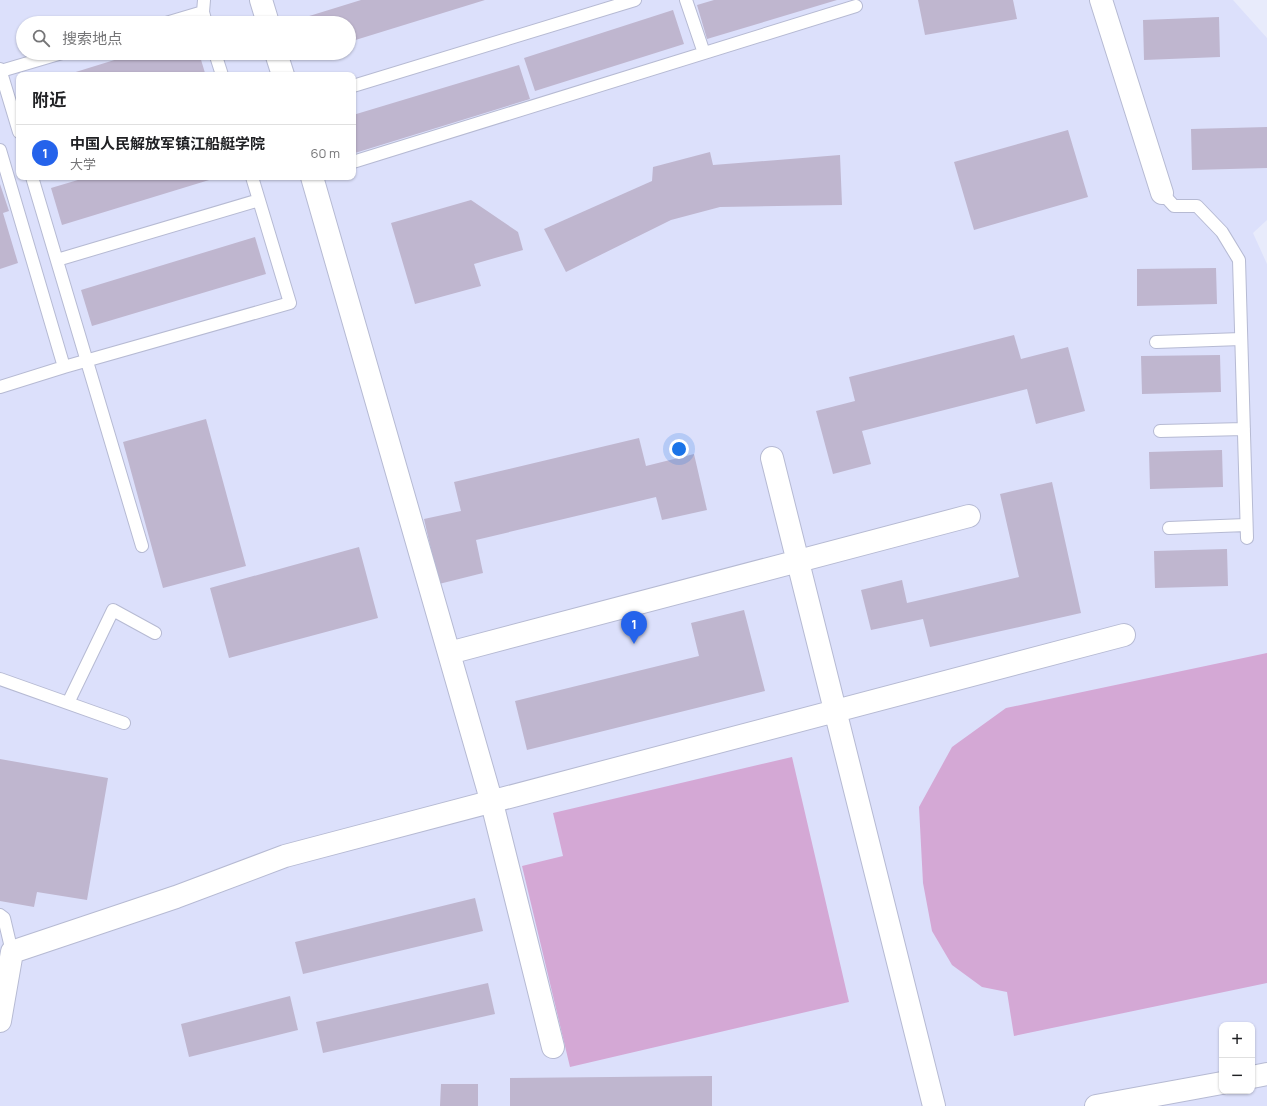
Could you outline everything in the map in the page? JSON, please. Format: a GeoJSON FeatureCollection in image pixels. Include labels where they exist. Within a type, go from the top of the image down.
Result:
{"type":"FeatureCollection","features":[{"type":"Feature","properties":{"kind":"street"},"geometry":{"type":"LineString","coordinates":[[261,0],[266,16]]}},
{"type":"Feature","properties":{"kind":"street"},"geometry":{"type":"LineString","coordinates":[[1101,0],[1162,193]]}},
{"type":"Feature","properties":{"kind":"street"},"geometry":{"type":"LineString","coordinates":[[278,60],[282,72]]}},
{"type":"Feature","properties":{"kind":"street"},"geometry":{"type":"LineString","coordinates":[[313,180],[492,803],[554,1047]]}},
{"type":"Feature","properties":{"kind":"street"},"geometry":{"type":"LineString","coordinates":[[772,458],[934,1106]]}},
{"type":"Feature","properties":{"kind":"street"},"geometry":{"type":"LineString","coordinates":[[449,653],[969,516]]}},
{"type":"Feature","properties":{"kind":"street"},"geometry":{"type":"LineString","coordinates":[[0,1021],[12,952],[176,897],[284,856],[384,829],[492,803],[1124,634]]}},
{"type":"Feature","properties":{"kind":"street"},"geometry":{"type":"LineString","coordinates":[[1255,1076],[1267,1074]]}},
{"type":"Feature","properties":{"kind":"street"},"geometry":{"type":"LineString","coordinates":[[1096,1106],[1219,1083]]}},
{"type":"Feature","properties":{"kind":"lane"},"geometry":{"type":"LineString","coordinates":[[204,0],[205,16]]}},
{"type":"Feature","properties":{"kind":"lane"},"geometry":{"type":"LineString","coordinates":[[356,85],[635,0]]}},
{"type":"Feature","properties":{"kind":"lane"},"geometry":{"type":"LineString","coordinates":[[686,0],[704,53]]}},
{"type":"Feature","properties":{"kind":"lane"},"geometry":{"type":"LineString","coordinates":[[356,161],[856,6]]}},
{"type":"Feature","properties":{"kind":"lane"},"geometry":{"type":"LineString","coordinates":[[16,122],[0,70],[36,60]]}},
{"type":"Feature","properties":{"kind":"lane"},"geometry":{"type":"LineString","coordinates":[[217,60],[221,72]]}},
{"type":"Feature","properties":{"kind":"lane"},"geometry":{"type":"LineString","coordinates":[[0,150],[64,367]]}},
{"type":"Feature","properties":{"kind":"lane"},"geometry":{"type":"LineString","coordinates":[[33,180],[142,546]]}},
{"type":"Feature","properties":{"kind":"lane"},"geometry":{"type":"LineString","coordinates":[[0,387],[87,360],[290,303],[253,180]]}},
{"type":"Feature","properties":{"kind":"lane"},"geometry":{"type":"LineString","coordinates":[[1162,193],[1174,206],[1197,206],[1222,232],[1238,260],[1247,538]]}},
{"type":"Feature","properties":{"kind":"lane"},"geometry":{"type":"LineString","coordinates":[[57,260],[259,200]]}},
{"type":"Feature","properties":{"kind":"lane"},"geometry":{"type":"LineString","coordinates":[[1156,342],[1241,339]]}},
{"type":"Feature","properties":{"kind":"lane"},"geometry":{"type":"LineString","coordinates":[[1160,431],[1244,430]]}},
{"type":"Feature","properties":{"kind":"lane"},"geometry":{"type":"LineString","coordinates":[[1170,528],[1246,525]]}},
{"type":"Feature","properties":{"kind":"lane"},"geometry":{"type":"LineString","coordinates":[[68,703],[114,610],[155,633]]}},
{"type":"Feature","properties":{"kind":"lane"},"geometry":{"type":"LineString","coordinates":[[0,679],[124,723]]}},
{"type":"Feature","properties":{"kind":"lane"},"geometry":{"type":"LineString","coordinates":[[0,915],[4,918],[12,952]]}},
{"type":"Feature","properties":{"kind":"shaded area"},"geometry":{"type":"Polygon","coordinates":[[[0,0],[1233,0],[1267,38],[1267,220],[1253,233],[1267,264],[1267,1106],[0,1106],[0,0]]]}},
{"type":"Feature","properties":{"kind":"shaded area"},"geometry":{"type":"Polygon","coordinates":[[[1267,653],[1267,983],[1014,1036],[1007,992],[982,987],[952,965],[932,931],[923,883],[919,807],[952,747],[1006,708],[1267,653]]]}},
{"type":"Feature","properties":{"kind":"shaded area"},"geometry":{"type":"Polygon","coordinates":[[[792,757],[849,1002],[570,1067],[522,866],[563,856],[553,813],[792,757]]]}},
{"type":"Feature","properties":{"kind":"building"},"geometry":{"type":"Polygon","coordinates":[[[361,0],[485,0],[356,40],[356,16],[309,16],[361,0]]]}},
{"type":"Feature","properties":{"kind":"building"},"geometry":{"type":"Polygon","coordinates":[[[714,0],[837,0],[707,39],[697,5],[714,0]]]}},
{"type":"Feature","properties":{"kind":"building"},"geometry":{"type":"Polygon","coordinates":[[[918,0],[1013,0],[1017,19],[925,35],[918,0]]]}},
{"type":"Feature","properties":{"kind":"building"},"geometry":{"type":"Polygon","coordinates":[[[673,10],[684,44],[535,91],[524,58],[673,10]]]}},
{"type":"Feature","properties":{"kind":"building"},"geometry":{"type":"Polygon","coordinates":[[[1219,17],[1220,57],[1144,60],[1143,20],[1219,17]]]}},
{"type":"Feature","properties":{"kind":"building"},"geometry":{"type":"Polygon","coordinates":[[[114,60],[201,60],[205,72],[76,72],[114,60]]]}},
{"type":"Feature","properties":{"kind":"building"},"geometry":{"type":"Polygon","coordinates":[[[519,65],[530,99],[356,153],[356,114],[519,65]]]}},
{"type":"Feature","properties":{"kind":"building"},"geometry":{"type":"Polygon","coordinates":[[[1267,127],[1267,168],[1192,170],[1191,129],[1267,127]]]}},
{"type":"Feature","properties":{"kind":"building"},"geometry":{"type":"Polygon","coordinates":[[[1068,130],[1088,197],[974,230],[954,162],[1068,130]]]}},
{"type":"Feature","properties":{"kind":"building"},"geometry":{"type":"Polygon","coordinates":[[[710,152],[713,165],[840,155],[842,205],[720,207],[671,220],[566,272],[544,229],[652,181],[653,167],[710,152]]]}},
{"type":"Feature","properties":{"kind":"building"},"geometry":{"type":"Polygon","coordinates":[[[78,180],[209,180],[62,225],[51,188],[78,180]]]}},
{"type":"Feature","properties":{"kind":"building"},"geometry":{"type":"Polygon","coordinates":[[[0,184],[9,211],[3,213],[18,263],[0,269],[0,184]]]}},
{"type":"Feature","properties":{"kind":"building"},"geometry":{"type":"Polygon","coordinates":[[[471,200],[518,232],[523,250],[474,264],[481,286],[415,304],[391,223],[471,200]]]}},
{"type":"Feature","properties":{"kind":"building"},"geometry":{"type":"Polygon","coordinates":[[[255,237],[266,274],[92,326],[81,290],[255,237]]]}},
{"type":"Feature","properties":{"kind":"building"},"geometry":{"type":"Polygon","coordinates":[[[1216,268],[1217,304],[1137,306],[1137,269],[1216,268]]]}},
{"type":"Feature","properties":{"kind":"building"},"geometry":{"type":"Polygon","coordinates":[[[1014,335],[1021,359],[1068,347],[1085,411],[1036,424],[1027,389],[862,431],[871,464],[833,474],[816,411],[855,401],[849,377],[1014,335]]]}},
{"type":"Feature","properties":{"kind":"building"},"geometry":{"type":"Polygon","coordinates":[[[1220,355],[1221,392],[1142,394],[1141,356],[1220,355]]]}},
{"type":"Feature","properties":{"kind":"building"},"geometry":{"type":"Polygon","coordinates":[[[206,419],[246,566],[163,588],[123,442],[206,419]]]}},
{"type":"Feature","properties":{"kind":"building"},"geometry":{"type":"Polygon","coordinates":[[[639,438],[646,466],[694,454],[707,510],[662,520],[656,497],[476,540],[483,573],[439,584],[424,519],[461,511],[454,482],[639,438]]]}},
{"type":"Feature","properties":{"kind":"building"},"geometry":{"type":"Polygon","coordinates":[[[1222,450],[1223,487],[1150,489],[1149,452],[1222,450]]]}},
{"type":"Feature","properties":{"kind":"building"},"geometry":{"type":"Polygon","coordinates":[[[1052,482],[1081,613],[930,647],[923,619],[871,630],[861,590],[902,580],[907,603],[1019,577],[1000,494],[1052,482]]]}},
{"type":"Feature","properties":{"kind":"building"},"geometry":{"type":"Polygon","coordinates":[[[359,547],[378,618],[229,658],[210,588],[359,547]]]}},
{"type":"Feature","properties":{"kind":"building"},"geometry":{"type":"Polygon","coordinates":[[[1227,549],[1228,586],[1155,588],[1154,551],[1227,549]]]}},
{"type":"Feature","properties":{"kind":"building"},"geometry":{"type":"Polygon","coordinates":[[[744,610],[765,691],[527,750],[515,701],[699,656],[691,623],[744,610]]]}},
{"type":"Feature","properties":{"kind":"building"},"geometry":{"type":"Polygon","coordinates":[[[0,759],[108,778],[87,900],[37,892],[34,907],[0,901],[0,759]]]}},
{"type":"Feature","properties":{"kind":"building"},"geometry":{"type":"Polygon","coordinates":[[[475,898],[483,931],[303,974],[295,942],[475,898]]]}},
{"type":"Feature","properties":{"kind":"building"},"geometry":{"type":"Polygon","coordinates":[[[488,983],[495,1014],[323,1053],[316,1022],[488,983]]]}},
{"type":"Feature","properties":{"kind":"building"},"geometry":{"type":"Polygon","coordinates":[[[290,996],[298,1030],[189,1057],[181,1024],[290,996]]]}},
{"type":"Feature","properties":{"kind":"building"},"geometry":{"type":"Polygon","coordinates":[[[712,1076],[712,1106],[510,1106],[510,1078],[712,1076]]]}},
{"type":"Feature","properties":{"kind":"building"},"geometry":{"type":"Polygon","coordinates":[[[441,1084],[478,1084],[478,1106],[440,1106],[441,1084]]]}},
{"type":"Feature","properties":{"kind":"place","name":"中国人民解放军镇江船艇学院"},"geometry":{"type":"Point","coordinates":[634,644]}}]}
